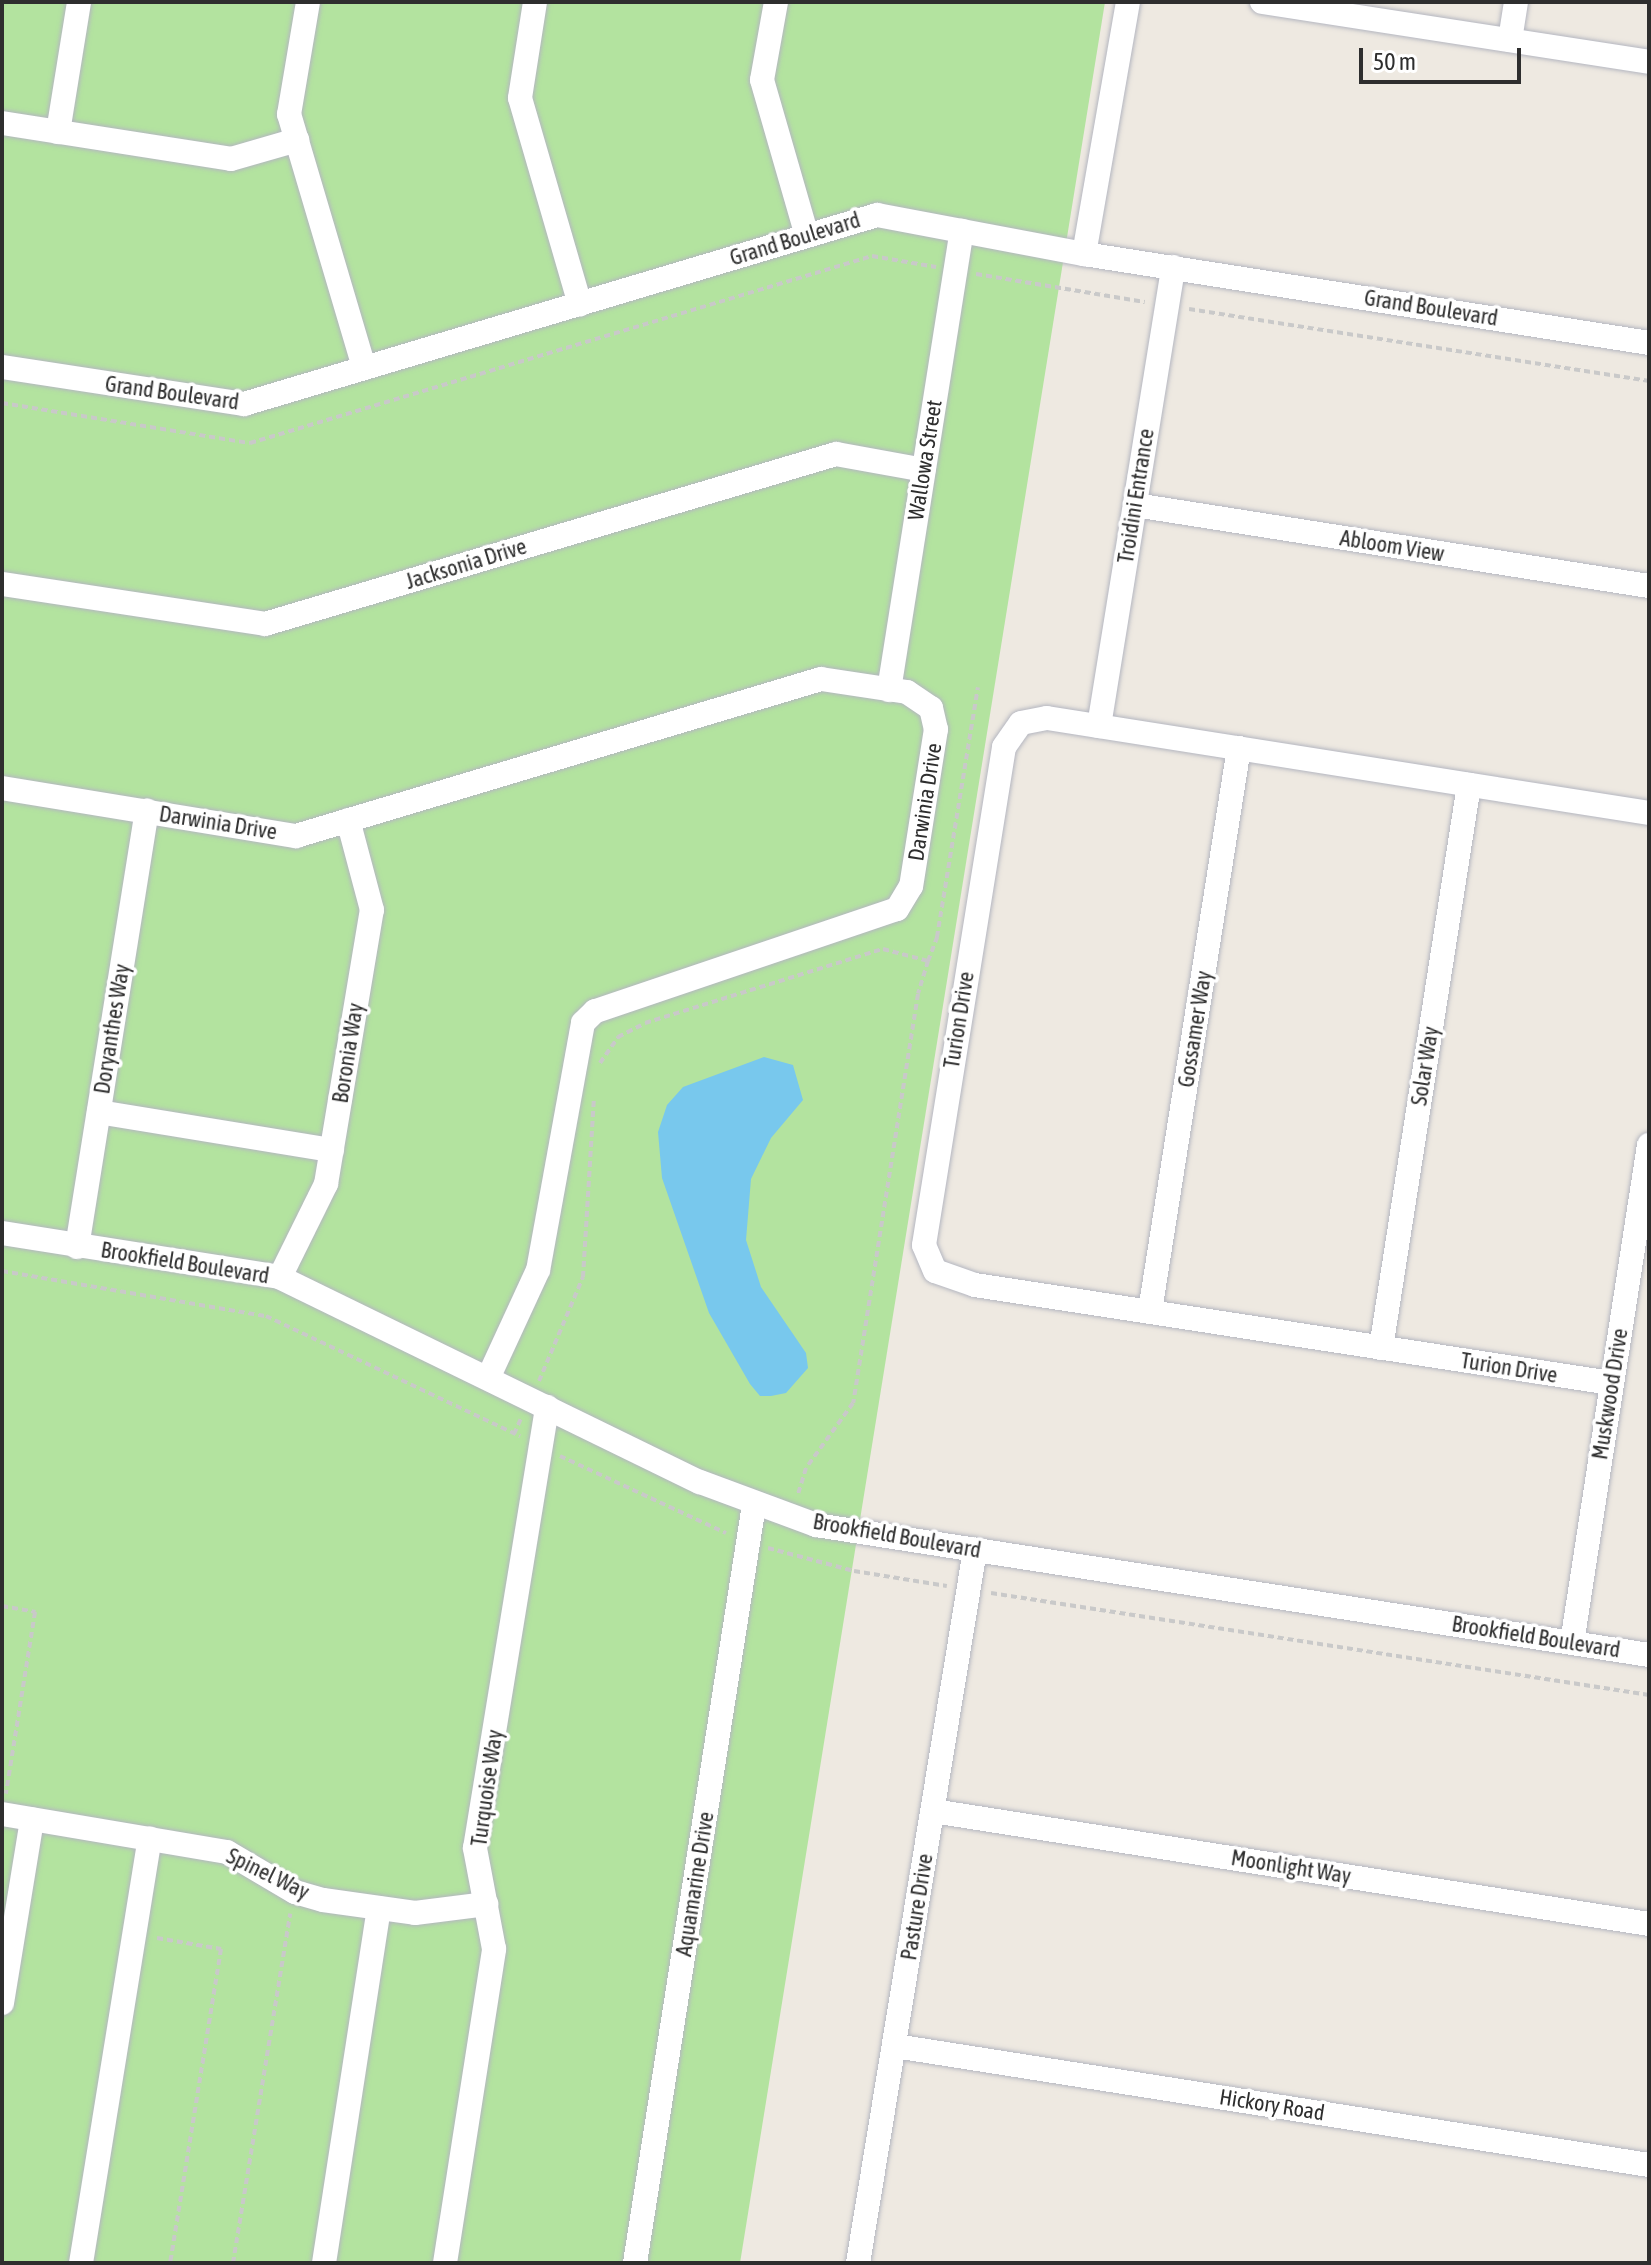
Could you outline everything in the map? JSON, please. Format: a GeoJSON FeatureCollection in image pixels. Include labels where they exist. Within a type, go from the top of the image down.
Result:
{"type":"FeatureCollection","features":[{"type":"Feature","properties":{"kind":"street"},"geometry":{"type":"LineString","coordinates":[[58,132],[79,2]]}},
{"type":"Feature","properties":{"kind":"street"},"geometry":{"type":"LineString","coordinates":[[308,2],[289,114],[364,368]]}},
{"type":"Feature","properties":{"kind":"street"},"geometry":{"type":"LineString","coordinates":[[535,2],[520,98],[580,304]]}},
{"type":"Feature","properties":{"kind":"street"},"geometry":{"type":"LineString","coordinates":[[776,2],[762,80],[807,236]]}},
{"type":"Feature","properties":{"kind":"street"},"geometry":{"type":"LineString","coordinates":[[1084,254],[1128,2]]}},
{"type":"Feature","properties":{"kind":"street"},"geometry":{"type":"LineString","coordinates":[[1262,2],[1649,62]]}},
{"type":"Feature","properties":{"kind":"street"},"geometry":{"type":"LineString","coordinates":[[1510,40],[1516,2]]}},
{"type":"Feature","properties":{"kind":"street"},"geometry":{"type":"LineString","coordinates":[[2,123],[231,159],[297,140]]}},
{"type":"Feature","properties":{"kind":"street","name":"Grand Boulevard"},"geometry":{"type":"LineString","coordinates":[[2,367],[244,404],[877,215],[1084,254],[1649,343]]}},
{"type":"Feature","properties":{"kind":"street","name":"Wallowa Street"},"geometry":{"type":"LineString","coordinates":[[889,690],[962,231]]}},
{"type":"Feature","properties":{"kind":"street","name":"Troidini Entrance"},"geometry":{"type":"LineString","coordinates":[[1099,726],[1173,267]]}},
{"type":"Feature","properties":{"kind":"street","name":"Jacksonia Drive"},"geometry":{"type":"LineString","coordinates":[[2,584],[265,624],[836,454],[924,470]]}},
{"type":"Feature","properties":{"kind":"street","name":"Abloom View"},"geometry":{"type":"LineString","coordinates":[[1135,505],[1649,586]]}},
{"type":"Feature","properties":{"kind":"street","name":"Darwinia Drive"},"geometry":{"type":"LineString","coordinates":[[2,788],[296,836],[821,679],[922,697],[936,729],[907,899],[897,909],[595,1011],[583,1023],[538,1270],[488,1378]]}},
{"type":"Feature","properties":{"kind":"street","name":"Turion Drive"},"geometry":{"type":"LineString","coordinates":[[1611,1383],[948,1279],[926,1259],[924,1245],[1004,747],[1010,732],[1034,719],[1099,726],[1649,813]]}},
{"type":"Feature","properties":{"kind":"street","name":"Gossamer Way"},"geometry":{"type":"LineString","coordinates":[[1150,1311],[1239,748]]}},
{"type":"Feature","properties":{"kind":"street","name":"Solar Way"},"geometry":{"type":"LineString","coordinates":[[1381,1348],[1469,785]]}},
{"type":"Feature","properties":{"kind":"street","name":"Doryanthes Way"},"geometry":{"type":"LineString","coordinates":[[77,1247],[147,811]]}},
{"type":"Feature","properties":{"kind":"street","name":"Boronia Way"},"geometry":{"type":"LineString","coordinates":[[280,1277],[326,1184],[372,910],[348,820]]}},
{"type":"Feature","properties":{"kind":"street"},"geometry":{"type":"LineString","coordinates":[[99,1112],[332,1150]]}},
{"type":"Feature","properties":{"kind":"street","name":"Muskwood Drive"},"geometry":{"type":"LineString","coordinates":[[1572,1643],[1649,1145]]}},
{"type":"Feature","properties":{"kind":"street","name":"Brookfield Boulevard"},"geometry":{"type":"LineString","coordinates":[[2,1233],[280,1277],[754,1505],[793,1518],[975,1550],[1649,1655]]}},
{"type":"Feature","properties":{"kind":"street","name":"Turquoise Way"},"geometry":{"type":"LineString","coordinates":[[445,2263],[494,1949],[475,1848],[541,1447],[539,1403]]}},
{"type":"Feature","properties":{"kind":"street","name":"Aquamarine Drive"},"geometry":{"type":"LineString","coordinates":[[635,2263],[754,1505]]}},
{"type":"Feature","properties":{"kind":"street","name":"Pasture Drive"},"geometry":{"type":"LineString","coordinates":[[858,2263],[975,1550]]}},
{"type":"Feature","properties":{"kind":"street","name":"Moonlight Way"},"geometry":{"type":"LineString","coordinates":[[933,1811],[1649,1924]]}},
{"type":"Feature","properties":{"kind":"street","name":"Spinel Way"},"geometry":{"type":"LineString","coordinates":[[3,1814],[227,1852],[295,1892],[379,1908],[415,1913],[486,1904]]}},
{"type":"Feature","properties":{"kind":"street"},"geometry":{"type":"LineString","coordinates":[[2,2003],[32,1819]]}},
{"type":"Feature","properties":{"kind":"street"},"geometry":{"type":"LineString","coordinates":[[81,2263],[150,1839]]}},
{"type":"Feature","properties":{"kind":"street"},"geometry":{"type":"LineString","coordinates":[[324,2263],[379,1908]]}},
{"type":"Feature","properties":{"kind":"street","name":"Hickory Road"},"geometry":{"type":"LineString","coordinates":[[895,2046],[1649,2165]]}},
{"type":"Feature","properties":{"kind":"path"},"geometry":{"type":"LineString","coordinates":[[2,403],[250,443],[872,256],[1649,381]]}},
{"type":"Feature","properties":{"kind":"path"},"geometry":{"type":"LineString","coordinates":[[780,1552],[806,1468],[853,1403],[928,961],[937,937],[978,687]]}},
{"type":"Feature","properties":{"kind":"path"},"geometry":{"type":"LineString","coordinates":[[599,1070],[618,1037],[645,1023],[883,949],[928,961]]}},
{"type":"Feature","properties":{"kind":"path"},"geometry":{"type":"LineString","coordinates":[[514,1434],[539,1403],[583,1277],[595,1091]]}},
{"type":"Feature","properties":{"kind":"path"},"geometry":{"type":"LineString","coordinates":[[2,1271],[266,1316],[541,1447],[749,1542],[780,1552],[854,1571],[1649,1695]]}},
{"type":"Feature","properties":{"kind":"path"},"geometry":{"type":"LineString","coordinates":[[2,1606],[35,1612],[3,1814]]}},
{"type":"Feature","properties":{"kind":"path"},"geometry":{"type":"LineString","coordinates":[[233,2263],[295,1892]]}},
{"type":"Feature","properties":{"kind":"path"},"geometry":{"type":"LineString","coordinates":[[135,1935],[221,1949],[170,2263]]}},
{"type":"Feature","properties":{"kind":"green space"},"geometry":{"type":"Polygon","coordinates":[[[2,2],[1105,2],[740,2263],[2,2263],[2,2]]]}},
{"type":"Feature","properties":{"kind":"water"},"geometry":{"type":"Polygon","coordinates":[[[764,1057],[793,1065],[803,1100],[771,1138],[751,1179],[746,1240],[761,1287],[806,1353],[808,1368],[786,1393],[771,1396],[760,1396],[750,1384],[709,1313],[662,1178],[658,1132],[667,1105],[683,1087],[764,1057]]]}}]}
